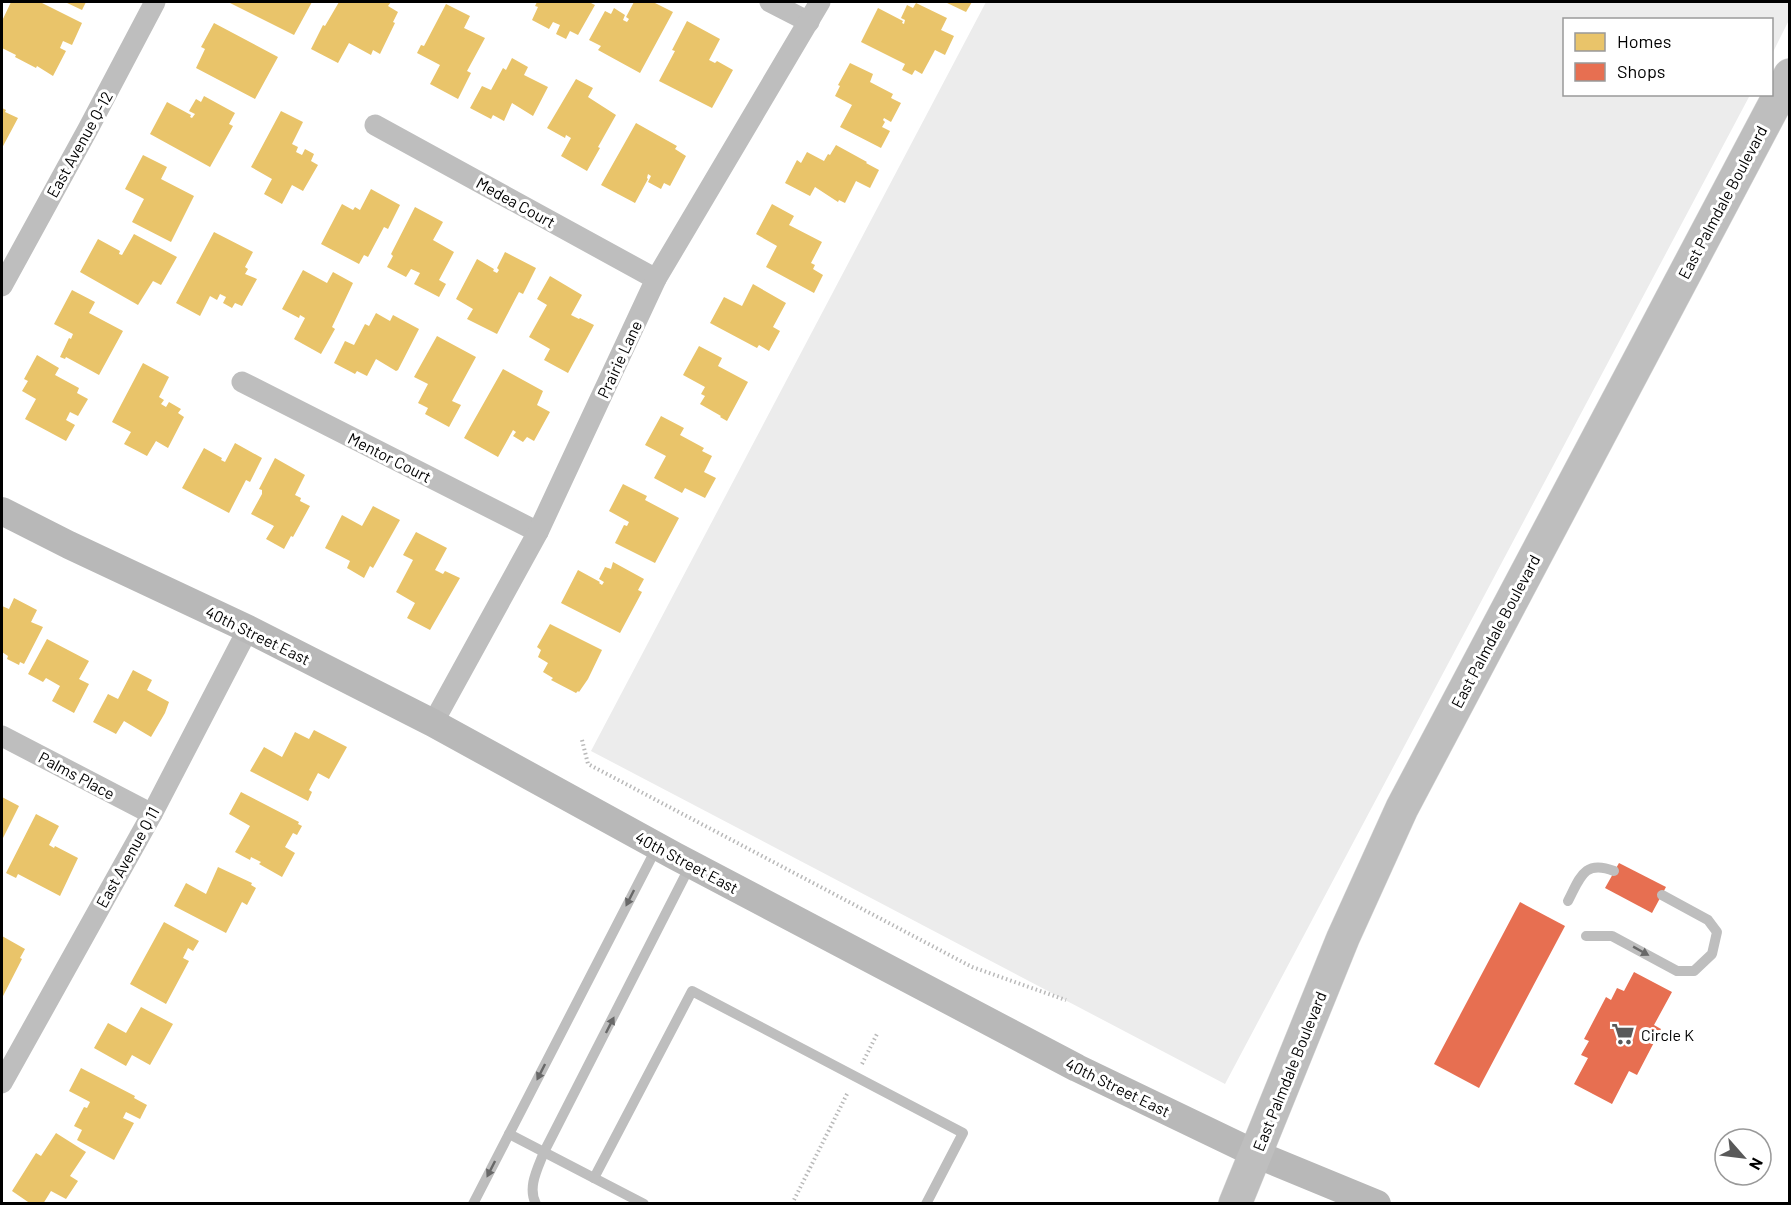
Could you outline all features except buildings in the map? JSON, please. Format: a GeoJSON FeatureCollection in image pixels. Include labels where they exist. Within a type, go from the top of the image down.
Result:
{"type":"FeatureCollection","features":[{"type":"Feature","properties":{"kind":"highway","name":"East Palmdale Boulevard"},"geometry":{"type":"LineString","coordinates":[[1235,1203],[1343,938],[1402,808],[1790,75]]}},
{"type":"Feature","properties":{"kind":"main road","name":"40th Street East"},"geometry":{"type":"LineString","coordinates":[[2,512],[248,629],[433,723],[657,846],[1077,1068],[1256,1154],[1377,1203]]}},
{"type":"Feature","properties":{"kind":"street","name":"East Avenue Q-12"},"geometry":{"type":"LineString","coordinates":[[2,286],[155,2]]}},
{"type":"Feature","properties":{"kind":"street"},"geometry":{"type":"LineString","coordinates":[[770,2],[809,22]]}},
{"type":"Feature","properties":{"kind":"street","name":"Prairie Lane"},"geometry":{"type":"LineString","coordinates":[[433,723],[538,532],[657,279],[820,2]]}},
{"type":"Feature","properties":{"kind":"street","name":"Medea Court"},"geometry":{"type":"LineString","coordinates":[[375,125],[657,279]]}},
{"type":"Feature","properties":{"kind":"street","name":"Mentor Court"},"geometry":{"type":"LineString","coordinates":[[242,382],[538,532]]}},
{"type":"Feature","properties":{"kind":"street","name":"East Avenue Q 11"},"geometry":{"type":"LineString","coordinates":[[2,1083],[152,814],[248,629]]}},
{"type":"Feature","properties":{"kind":"street","name":"Palms Place"},"geometry":{"type":"LineString","coordinates":[[2,736],[152,814]]}},
{"type":"Feature","properties":{"kind":"lane"},"geometry":{"type":"LineString","coordinates":[[473,1203],[657,846]]}},
{"type":"Feature","properties":{"kind":"lane"},"geometry":{"type":"LineString","coordinates":[[536,1203],[533,1197],[533,1181],[544,1152],[691,864]]}},
{"type":"Feature","properties":{"kind":"lane"},"geometry":{"type":"LineString","coordinates":[[1568,901],[1583,872],[1592,867],[1604,867],[1614,871]]}},
{"type":"Feature","properties":{"kind":"lane"},"geometry":{"type":"LineString","coordinates":[[1586,936],[1612,936],[1677,971],[1694,971],[1712,954],[1718,932],[1708,920],[1662,896]]}},
{"type":"Feature","properties":{"kind":"lane"},"geometry":{"type":"LineString","coordinates":[[594,1178],[692,991],[963,1133],[926,1203]]}},
{"type":"Feature","properties":{"kind":"lane"},"geometry":{"type":"LineString","coordinates":[[509,1134],[644,1203]]}},
{"type":"Feature","properties":{"kind":"path"},"geometry":{"type":"LineString","coordinates":[[582,740],[588,764],[972,967],[1066,1000]]}},
{"type":"Feature","properties":{"kind":"path"},"geometry":{"type":"LineString","coordinates":[[792,1203],[878,1032]]}},
{"type":"Feature","properties":{"kind":"shaded area"},"geometry":{"type":"Polygon","coordinates":[[[986,2],[1789,2],[1789,20],[1773,52],[1773,18],[1563,18],[1563,96],[1749,96],[1225,1084],[591,751],[986,2]]]}},
{"type":"Feature","properties":{"kind":"place","name":"Circle K"},"geometry":{"type":"Point","coordinates":[1623,1034]}}]}
